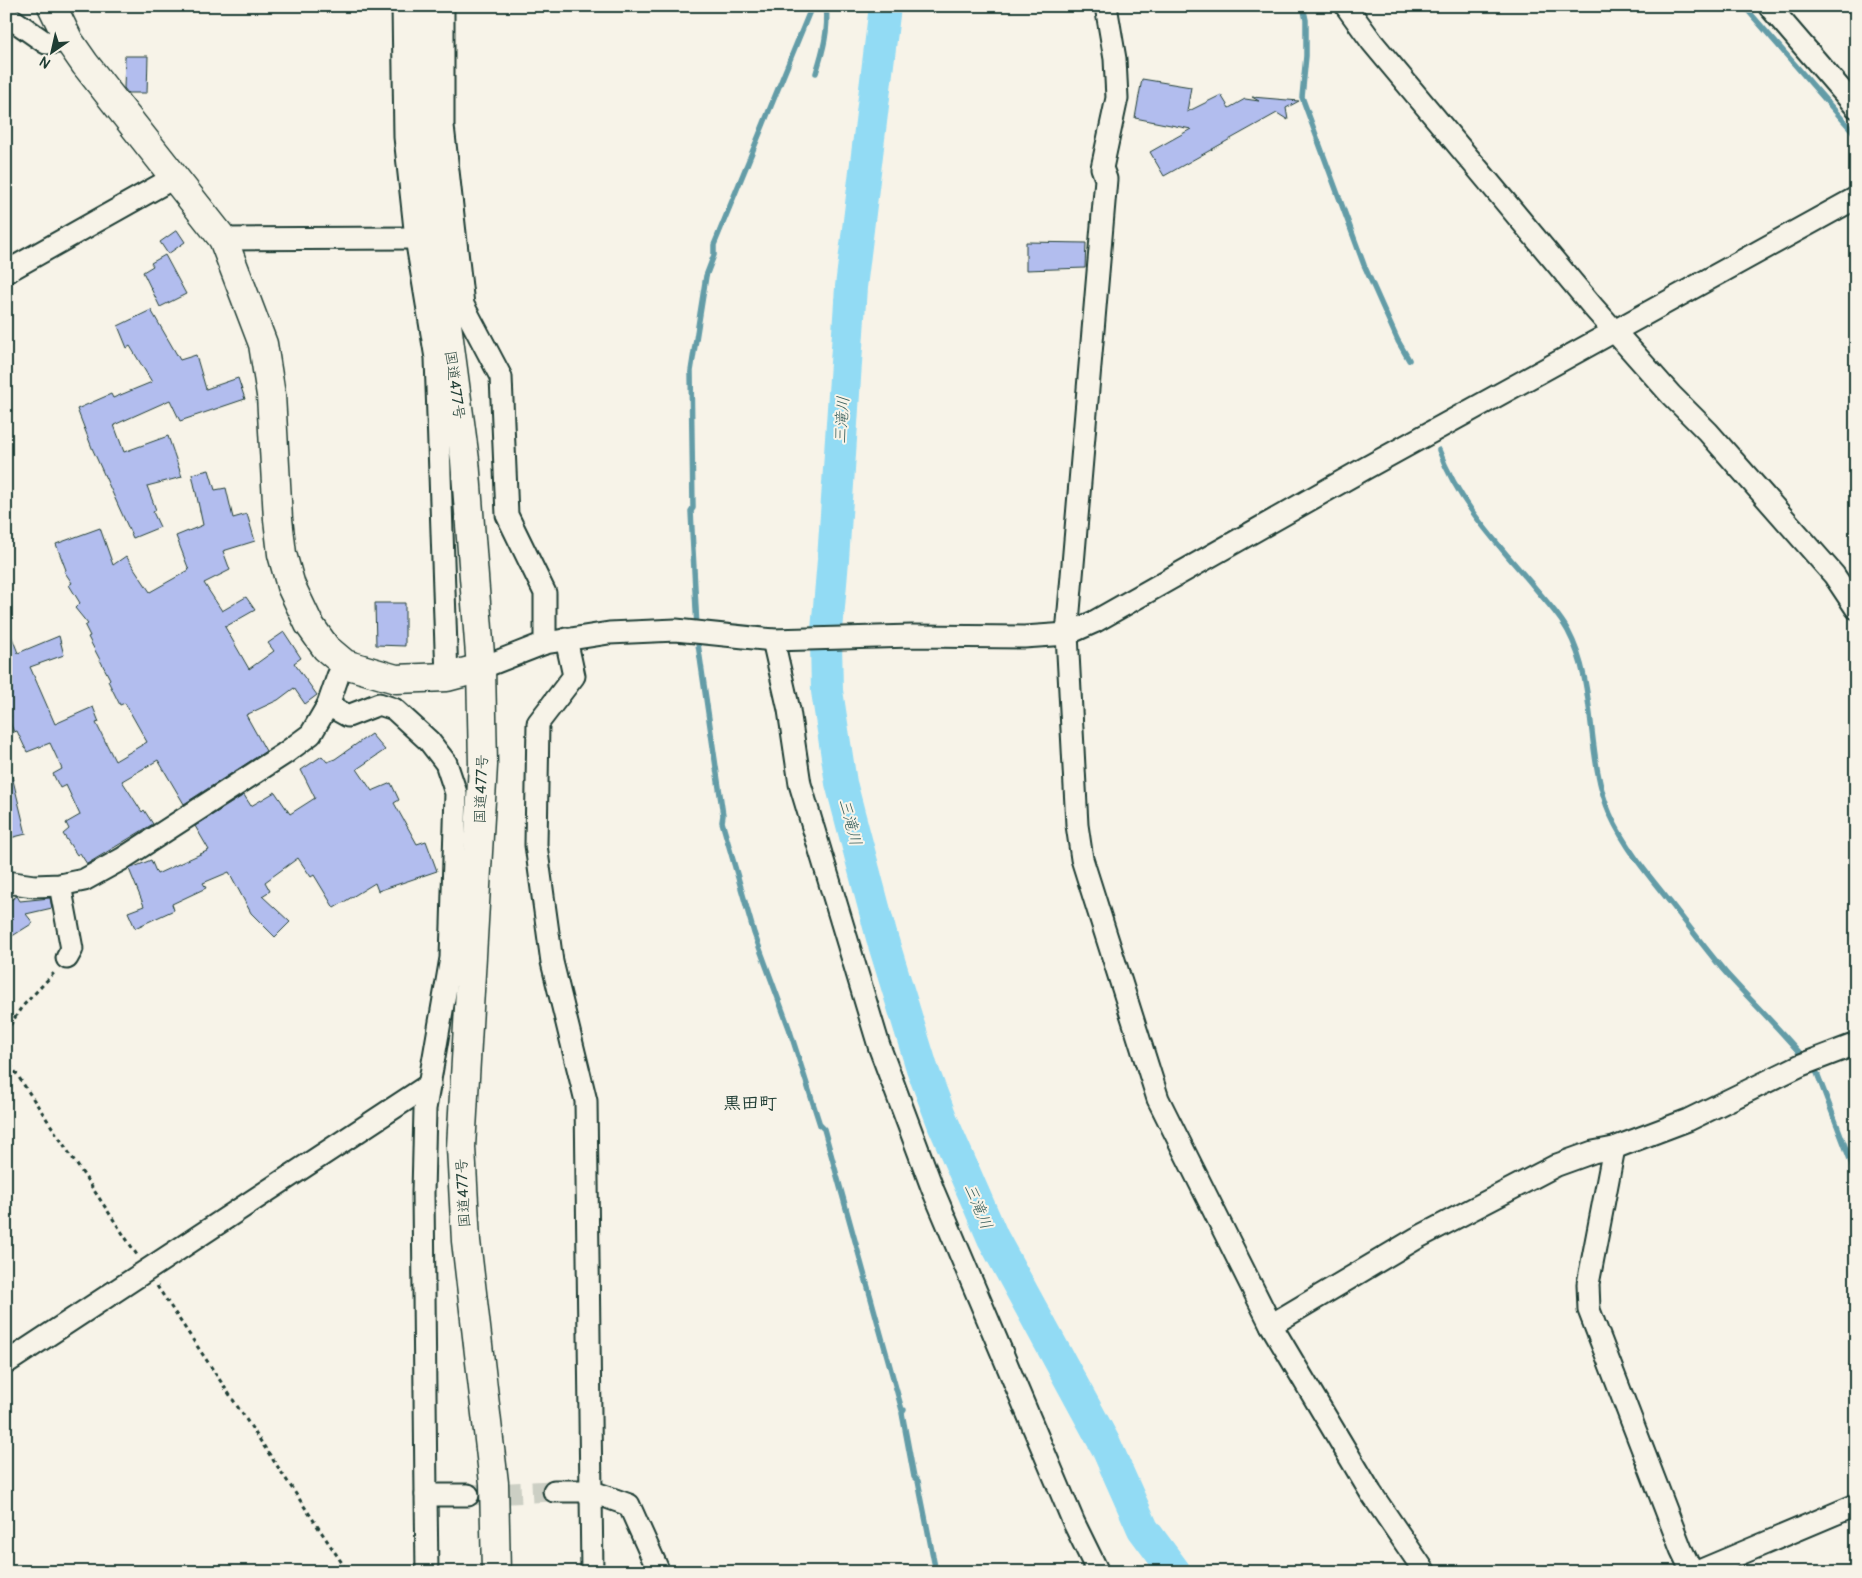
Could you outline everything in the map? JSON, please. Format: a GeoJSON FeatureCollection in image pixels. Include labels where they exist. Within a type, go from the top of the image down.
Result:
{"type":"FeatureCollection","features":[{"type":"Feature","properties":{"kind":"main road"},"geometry":{"type":"LineString","coordinates":[[52,6],[69,41],[122,113],[223,239],[263,344],[272,395],[278,519],[282,554],[291,586],[309,624],[326,648],[345,664],[396,679],[447,677],[481,668]]}},
{"type":"Feature","properties":{"kind":"main road","name":"国道477号"},"geometry":{"type":"LineString","coordinates":[[422,6],[423,81],[432,211],[465,460],[481,668],[483,765],[461,1147],[466,1241],[494,1483],[496,1572]]}},
{"type":"Feature","properties":{"kind":"street"},"geometry":{"type":"LineString","coordinates":[[402,6],[405,137],[416,238],[436,358],[447,677]]}},
{"type":"Feature","properties":{"kind":"street"},"geometry":{"type":"LineString","coordinates":[[443,6],[443,126],[463,305],[501,377],[507,515],[545,593],[545,643]]}},
{"type":"Feature","properties":{"kind":"street"},"geometry":{"type":"LineString","coordinates":[[1106,6],[1115,59],[1117,98],[1102,168],[1106,179],[1067,634],[1077,825],[1082,859],[1158,1100],[1271,1325],[1371,1493],[1425,1572]]}},
{"type":"Feature","properties":{"kind":"street"},"geometry":{"type":"LineString","coordinates":[[1346,6],[1372,42],[1615,332],[1708,432],[1834,575],[1856,608]]}},
{"type":"Feature","properties":{"kind":"street"},"geometry":{"type":"LineString","coordinates":[[1769,6],[1856,107]]}},
{"type":"Feature","properties":{"kind":"street"},"geometry":{"type":"LineString","coordinates":[[6,15],[46,43],[69,41]]}},
{"type":"Feature","properties":{"kind":"street"},"geometry":{"type":"LineString","coordinates":[[6,272],[175,177]]}},
{"type":"Feature","properties":{"kind":"street"},"geometry":{"type":"LineString","coordinates":[[481,668],[545,643],[609,633],[676,630],[776,639],[912,636],[1024,637],[1067,634],[1094,622],[1364,469],[1856,198]]}},
{"type":"Feature","properties":{"kind":"street"},"geometry":{"type":"LineString","coordinates":[[223,239],[416,238]]}},
{"type":"Feature","properties":{"kind":"street"},"geometry":{"type":"LineString","coordinates":[[566,639],[574,676],[538,723],[536,845],[552,962],[586,1101],[592,1572]]}},
{"type":"Feature","properties":{"kind":"street"},"geometry":{"type":"LineString","coordinates":[[776,639],[800,784],[879,1046],[933,1190],[1074,1523],[1098,1572]]}},
{"type":"Feature","properties":{"kind":"street"},"geometry":{"type":"LineString","coordinates":[[6,882],[34,886],[60,885],[84,880],[284,754],[311,734],[328,705],[338,676],[345,664]]}},
{"type":"Feature","properties":{"kind":"street"},"geometry":{"type":"LineString","coordinates":[[328,705],[348,716],[379,704],[394,709],[429,741],[446,763],[456,792],[451,958],[425,1109],[422,1193],[427,1572]]}},
{"type":"Feature","properties":{"kind":"street"},"geometry":{"type":"LineString","coordinates":[[60,885],[72,949],[67,958]]}},
{"type":"Feature","properties":{"kind":"street"},"geometry":{"type":"LineString","coordinates":[[1271,1325],[1418,1238],[1557,1165],[1592,1152],[1614,1148],[1688,1120],[1808,1062],[1856,1044]]}},
{"type":"Feature","properties":{"kind":"street"},"geometry":{"type":"LineString","coordinates":[[6,1363],[430,1084]]}},
{"type":"Feature","properties":{"kind":"street"},"geometry":{"type":"LineString","coordinates":[[1614,1148],[1588,1284],[1589,1310],[1681,1549],[1692,1572]]}},
{"type":"Feature","properties":{"kind":"street"},"geometry":{"type":"LineString","coordinates":[[554,1491],[590,1491],[629,1506],[659,1572]]}},
{"type":"Feature","properties":{"kind":"street"},"geometry":{"type":"LineString","coordinates":[[426,1495],[468,1495]]}},
{"type":"Feature","properties":{"kind":"street"},"geometry":{"type":"LineString","coordinates":[[1697,1572],[1856,1505]]}},
{"type":"Feature","properties":{"kind":"path"},"geometry":{"type":"LineString","coordinates":[[6,1032],[21,1008],[67,958]]}},
{"type":"Feature","properties":{"kind":"path"},"geometry":{"type":"LineString","coordinates":[[6,1058],[348,1572]]}},
{"type":"Feature","properties":{"kind":"building"},"geometry":{"type":"Polygon","coordinates":[[[125,56],[148,56],[147,93],[128,93],[124,88],[125,56]]]}},
{"type":"Feature","properties":{"kind":"building"},"geometry":{"type":"Polygon","coordinates":[[[1142,79],[1191,87],[1187,112],[1221,95],[1229,108],[1245,99],[1259,101],[1252,97],[1299,101],[1286,108],[1288,120],[1277,113],[1164,176],[1150,152],[1191,129],[1135,118],[1142,79]]]}},
{"type":"Feature","properties":{"kind":"building"},"geometry":{"type":"Polygon","coordinates":[[[177,230],[185,242],[168,254],[160,242],[177,230]]]}},
{"type":"Feature","properties":{"kind":"building"},"geometry":{"type":"Polygon","coordinates":[[[1026,242],[1086,243],[1085,268],[1026,270],[1026,242]]]}},
{"type":"Feature","properties":{"kind":"building"},"geometry":{"type":"Polygon","coordinates":[[[165,255],[186,294],[160,307],[143,272],[153,266],[151,263],[165,255]]]}},
{"type":"Feature","properties":{"kind":"building"},"geometry":{"type":"Polygon","coordinates":[[[151,310],[180,360],[196,355],[206,389],[238,378],[245,399],[180,421],[170,400],[114,425],[124,452],[168,436],[182,477],[147,486],[156,510],[153,512],[160,527],[133,538],[92,448],[77,409],[111,394],[113,398],[152,382],[130,346],[127,348],[118,326],[151,310]]]}},
{"type":"Feature","properties":{"kind":"building"},"geometry":{"type":"Polygon","coordinates":[[[209,470],[215,490],[226,488],[233,518],[247,514],[255,541],[223,551],[230,570],[204,583],[222,611],[246,597],[255,610],[225,627],[249,669],[274,651],[268,643],[284,632],[301,658],[294,663],[317,695],[305,704],[294,688],[278,700],[246,715],[266,751],[184,804],[158,760],[122,781],[142,812],[144,810],[153,824],[87,864],[80,853],[77,855],[63,834],[69,829],[66,823],[80,815],[66,785],[60,788],[53,774],[62,769],[50,743],[27,752],[17,731],[14,732],[8,718],[11,717],[6,706],[6,627],[8,627],[18,653],[59,636],[64,655],[30,667],[55,724],[93,707],[99,722],[96,723],[115,761],[147,742],[125,703],[120,705],[108,681],[110,679],[88,637],[90,636],[85,626],[88,624],[75,608],[80,603],[69,585],[72,583],[64,571],[66,570],[56,544],[100,528],[113,565],[126,556],[150,592],[189,570],[176,536],[203,525],[192,474],[209,470]]]}},
{"type":"Feature","properties":{"kind":"building"},"geometry":{"type":"Polygon","coordinates":[[[375,603],[405,603],[405,646],[376,645],[375,603]]]}},
{"type":"Feature","properties":{"kind":"building"},"geometry":{"type":"Polygon","coordinates":[[[371,734],[385,750],[357,769],[372,791],[391,783],[399,800],[394,803],[417,844],[426,841],[437,871],[378,891],[375,883],[334,908],[314,875],[311,877],[298,858],[265,882],[270,891],[262,896],[290,922],[275,937],[251,913],[229,872],[203,883],[206,888],[172,904],[174,910],[135,928],[128,912],[144,906],[129,869],[151,860],[157,874],[209,850],[195,826],[244,795],[251,806],[275,792],[290,814],[315,798],[301,770],[322,756],[327,762],[335,759],[371,734]]]}},
{"type":"Feature","properties":{"kind":"building"},"geometry":{"type":"Polygon","coordinates":[[[12,776],[26,834],[6,839],[6,777],[12,776]]]}},
{"type":"Feature","properties":{"kind":"building"},"geometry":{"type":"Polygon","coordinates":[[[17,896],[20,901],[50,898],[52,908],[26,914],[33,923],[6,940],[6,903],[17,896]]]}},
{"type":"Feature","properties":{"kind":"waterway"},"geometry":{"type":"LineString","coordinates":[[697,628],[691,511],[693,508],[691,371],[706,276],[714,255],[714,245],[812,6]]}},
{"type":"Feature","properties":{"kind":"waterway"},"geometry":{"type":"LineString","coordinates":[[816,73],[826,32],[826,6]]}},
{"type":"Feature","properties":{"kind":"waterway","name":"三滝川"},"geometry":{"type":"LineString","coordinates":[[885,6],[851,287],[826,642],[827,691],[841,783],[882,938],[922,1068],[943,1123],[993,1238],[1106,1446],[1143,1529],[1175,1572]]}},
{"type":"Feature","properties":{"kind":"waterway"},"geometry":{"type":"LineString","coordinates":[[1303,6],[1306,20],[1306,56],[1302,97],[1364,265],[1398,341],[1409,360]]}},
{"type":"Feature","properties":{"kind":"waterway"},"geometry":{"type":"LineString","coordinates":[[1744,6],[1856,135]]}},
{"type":"Feature","properties":{"kind":"waterway"},"geometry":{"type":"LineString","coordinates":[[1439,450],[1456,487],[1479,521],[1556,612],[1568,631],[1584,675],[1602,792],[1610,814],[1629,849],[1719,964],[1805,1059]]}},
{"type":"Feature","properties":{"kind":"waterway"},"geometry":{"type":"LineString","coordinates":[[697,637],[723,815],[722,822],[754,933],[789,1028],[820,1125],[824,1129],[902,1410],[904,1410],[902,1413],[914,1477],[918,1481],[936,1572]]}},
{"type":"Feature","properties":{"kind":"waterway"},"geometry":{"type":"LineString","coordinates":[[1811,1066],[1817,1073],[1856,1175]]}},
{"type":"Feature","properties":{"kind":"tunnel"},"geometry":{"type":"LineString","coordinates":[[468,1495],[554,1491]]}},
{"type":"Feature","properties":{"kind":"district","name":"黒田町"},"geometry":{"type":"Point","coordinates":[750,1103]}}]}
